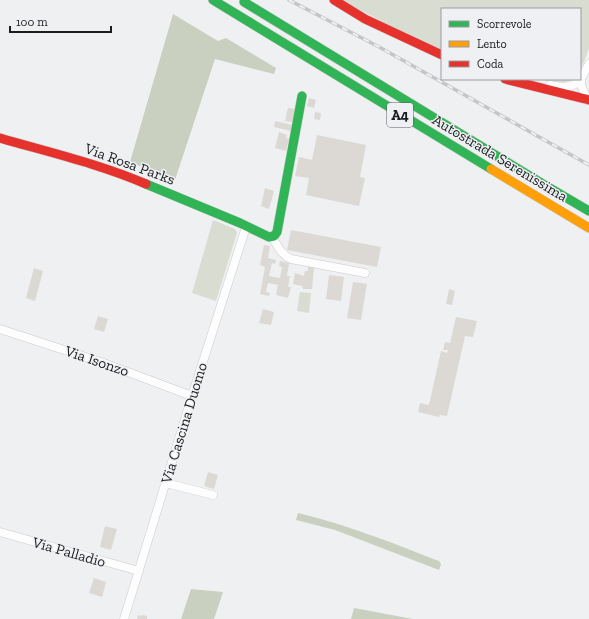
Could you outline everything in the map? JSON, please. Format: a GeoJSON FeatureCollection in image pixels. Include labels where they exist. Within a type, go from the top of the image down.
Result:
{"type":"FeatureCollection","features":[{"type":"Feature","properties":{"kind":"main road","name":"Autostrada Serenissima"},"geometry":{"type":"LineString","coordinates":[[213,0],[589,228]]}},
{"type":"Feature","properties":{"kind":"main road"},"geometry":{"type":"LineString","coordinates":[[334,0],[365,19],[441,55]]}},
{"type":"Feature","properties":{"kind":"main road","name":"Autostrada Serenissima"},"geometry":{"type":"LineString","coordinates":[[244,2],[589,211]]}},
{"type":"Feature","properties":{"kind":"main road"},"geometry":{"type":"LineString","coordinates":[[509,80],[588,99]]}},
{"type":"Feature","properties":{"kind":"main road"},"geometry":{"type":"LineString","coordinates":[[272,237],[276,232],[302,96]]}},
{"type":"Feature","properties":{"kind":"main road","name":"Via Rosa Parks"},"geometry":{"type":"LineString","coordinates":[[0,138],[135,179],[272,237]]}},
{"type":"Feature","properties":{"kind":"street"},"geometry":{"type":"LineString","coordinates":[[588,99],[581,85],[581,79],[589,64]]}},
{"type":"Feature","properties":{"kind":"street"},"geometry":{"type":"LineString","coordinates":[[528,80],[559,87],[570,86],[580,80]]}},
{"type":"Feature","properties":{"kind":"street","name":"Via Cascina Duomo"},"geometry":{"type":"LineString","coordinates":[[124,619],[192,396],[246,227]]}},
{"type":"Feature","properties":{"kind":"street"},"geometry":{"type":"LineString","coordinates":[[272,237],[285,257],[365,273]]}},
{"type":"Feature","properties":{"kind":"street","name":"Via Isonzo"},"geometry":{"type":"LineString","coordinates":[[0,329],[101,362],[192,396]]}},
{"type":"Feature","properties":{"kind":"street"},"geometry":{"type":"LineString","coordinates":[[166,483],[212,495]]}},
{"type":"Feature","properties":{"kind":"street","name":"Via Palladio"},"geometry":{"type":"LineString","coordinates":[[0,532],[139,571]]}},
{"type":"Feature","properties":{"kind":"shaded area"},"geometry":{"type":"Polygon","coordinates":[[[341,0],[589,0],[589,48],[581,67],[581,8],[441,8],[441,51],[341,0]]]}},
{"type":"Feature","properties":{"kind":"shaded area"},"geometry":{"type":"Polygon","coordinates":[[[543,80],[570,80],[564,83],[553,83],[543,80]]]}},
{"type":"Feature","properties":{"kind":"shaded area"},"geometry":{"type":"Polygon","coordinates":[[[213,220],[235,229],[237,233],[216,301],[192,293],[213,220]]]}},
{"type":"Feature","properties":{"kind":"shaded area"},"geometry":{"type":"Polygon","coordinates":[[[300,292],[311,293],[309,313],[297,311],[300,292]]]}},
{"type":"Feature","properties":{"kind":"green space"},"geometry":{"type":"Polygon","coordinates":[[[173,14],[218,41],[226,38],[276,68],[274,74],[215,59],[175,180],[130,162],[173,14]]]}},
{"type":"Feature","properties":{"kind":"green space"},"geometry":{"type":"Polygon","coordinates":[[[298,513],[350,528],[439,561],[441,564],[439,570],[335,530],[296,520],[298,513]]]}},
{"type":"Feature","properties":{"kind":"green space"},"geometry":{"type":"Polygon","coordinates":[[[191,589],[223,592],[214,619],[181,619],[191,589]]]}},
{"type":"Feature","properties":{"kind":"green space"},"geometry":{"type":"Polygon","coordinates":[[[354,608],[413,619],[351,619],[354,608]]]}},
{"type":"Feature","properties":{"kind":"building"},"geometry":{"type":"Polygon","coordinates":[[[309,98],[316,100],[314,108],[307,106],[309,98]]]}},
{"type":"Feature","properties":{"kind":"building"},"geometry":{"type":"Polygon","coordinates":[[[288,108],[296,109],[293,122],[285,121],[288,108]]]}},
{"type":"Feature","properties":{"kind":"building"},"geometry":{"type":"Polygon","coordinates":[[[315,112],[321,113],[320,120],[314,119],[315,112]]]}},
{"type":"Feature","properties":{"kind":"building"},"geometry":{"type":"Polygon","coordinates":[[[275,121],[292,125],[291,131],[274,127],[275,121]]]}},
{"type":"Feature","properties":{"kind":"building"},"geometry":{"type":"Polygon","coordinates":[[[279,132],[287,135],[286,138],[289,139],[286,151],[275,148],[279,132]]]}},
{"type":"Feature","properties":{"kind":"building"},"geometry":{"type":"Polygon","coordinates":[[[317,135],[366,145],[360,177],[365,178],[359,206],[306,195],[309,178],[295,176],[299,157],[312,160],[317,135]]]}},
{"type":"Feature","properties":{"kind":"building"},"geometry":{"type":"Polygon","coordinates":[[[265,188],[274,191],[269,209],[261,206],[265,188]]]}},
{"type":"Feature","properties":{"kind":"building"},"geometry":{"type":"Polygon","coordinates":[[[291,230],[381,247],[377,267],[287,250],[291,230]]]}},
{"type":"Feature","properties":{"kind":"building"},"geometry":{"type":"Polygon","coordinates":[[[264,245],[270,246],[268,258],[276,260],[275,264],[272,263],[269,276],[280,278],[282,267],[279,266],[280,261],[289,263],[287,276],[290,276],[288,287],[291,287],[288,298],[276,295],[278,285],[268,283],[266,292],[270,293],[269,296],[260,294],[265,267],[260,265],[264,245]]]}},
{"type":"Feature","properties":{"kind":"building"},"geometry":{"type":"Polygon","coordinates":[[[308,266],[314,268],[312,289],[303,289],[302,286],[293,284],[295,273],[304,276],[305,271],[308,271],[308,266]]]}},
{"type":"Feature","properties":{"kind":"building"},"geometry":{"type":"Polygon","coordinates":[[[34,268],[43,271],[35,301],[26,298],[34,268]]]}},
{"type":"Feature","properties":{"kind":"building"},"geometry":{"type":"Polygon","coordinates":[[[329,275],[344,277],[341,301],[326,299],[329,275]]]}},
{"type":"Feature","properties":{"kind":"building"},"geometry":{"type":"Polygon","coordinates":[[[353,282],[367,284],[361,320],[347,318],[353,282]]]}},
{"type":"Feature","properties":{"kind":"building"},"geometry":{"type":"Polygon","coordinates":[[[449,289],[455,291],[452,305],[446,304],[449,289]]]}},
{"type":"Feature","properties":{"kind":"building"},"geometry":{"type":"Polygon","coordinates":[[[263,309],[274,312],[271,325],[259,323],[263,309]]]}},
{"type":"Feature","properties":{"kind":"building"},"geometry":{"type":"Polygon","coordinates":[[[98,316],[108,319],[104,332],[94,329],[98,316]]]}},
{"type":"Feature","properties":{"kind":"building"},"geometry":{"type":"Polygon","coordinates":[[[456,317],[477,321],[473,337],[465,336],[447,416],[440,415],[439,417],[418,412],[420,403],[429,405],[441,351],[447,353],[448,350],[443,350],[445,342],[450,343],[456,317]]]}},
{"type":"Feature","properties":{"kind":"building"},"geometry":{"type":"Polygon","coordinates":[[[208,472],[218,475],[214,489],[204,486],[208,472]]]}},
{"type":"Feature","properties":{"kind":"building"},"geometry":{"type":"Polygon","coordinates":[[[105,526],[117,529],[111,550],[100,547],[105,526]]]}},
{"type":"Feature","properties":{"kind":"building"},"geometry":{"type":"Polygon","coordinates":[[[94,578],[106,582],[102,597],[89,593],[94,578]]]}},
{"type":"Feature","properties":{"kind":"building"},"geometry":{"type":"Polygon","coordinates":[[[138,615],[147,616],[147,619],[137,619],[138,615]]]}},
{"type":"Feature","properties":{"kind":"railway"},"geometry":{"type":"LineString","coordinates":[[289,0],[381,48],[589,165]]}},
{"type":"Feature","properties":{"kind":"traffic: fast"},"geometry":{"type":"LineString","coordinates":[[213,0],[491,169]]}},
{"type":"Feature","properties":{"kind":"traffic: fast"},"geometry":{"type":"LineString","coordinates":[[244,2],[589,211]]}},
{"type":"Feature","properties":{"kind":"traffic: fast"},"geometry":{"type":"LineString","coordinates":[[146,184],[240,223],[269,237],[274,236],[277,232],[302,96]]}},
{"type":"Feature","properties":{"kind":"traffic: slow"},"geometry":{"type":"LineString","coordinates":[[491,169],[589,228]]}},
{"type":"Feature","properties":{"kind":"traffic: jam"},"geometry":{"type":"LineString","coordinates":[[334,0],[365,19],[441,55]]}},
{"type":"Feature","properties":{"kind":"traffic: jam"},"geometry":{"type":"LineString","coordinates":[[509,80],[589,100]]}},
{"type":"Feature","properties":{"kind":"traffic: jam"},"geometry":{"type":"LineString","coordinates":[[0,138],[92,164],[146,184]]}}]}
